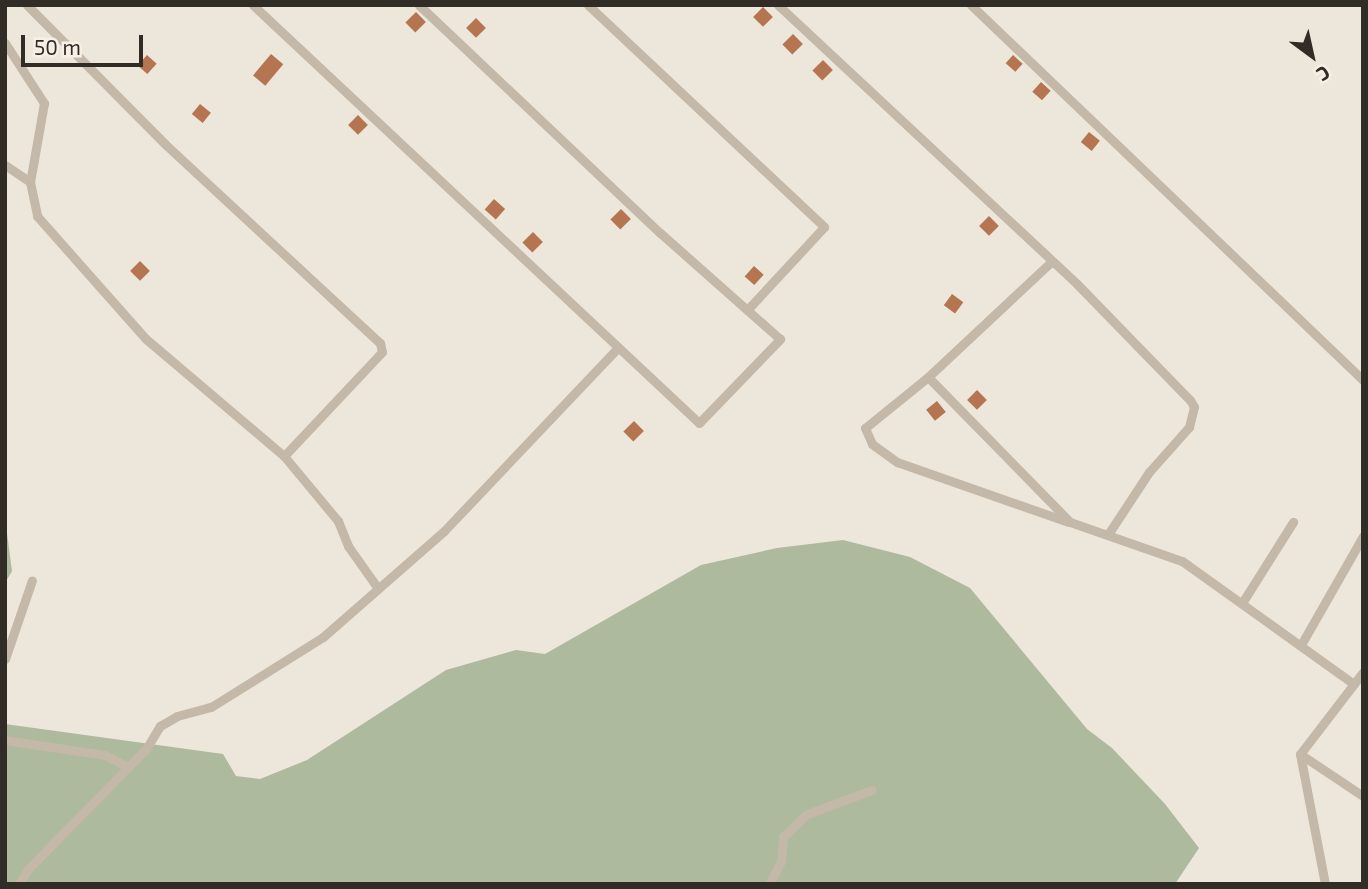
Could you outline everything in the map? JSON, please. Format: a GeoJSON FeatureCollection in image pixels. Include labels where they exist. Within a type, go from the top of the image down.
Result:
{"type":"FeatureCollection","features":[{"type":"Feature","properties":{"kind":"lane"},"geometry":{"type":"LineString","coordinates":[[27,5],[166,145],[380,344],[382,352],[284,456]]}},
{"type":"Feature","properties":{"kind":"lane"},"geometry":{"type":"LineString","coordinates":[[253,5],[699,423],[779,339],[660,233],[419,5]]}},
{"type":"Feature","properties":{"kind":"lane"},"geometry":{"type":"LineString","coordinates":[[588,5],[824,227],[748,309]]}},
{"type":"Feature","properties":{"kind":"lane"},"geometry":{"type":"LineString","coordinates":[[778,5],[1052,261],[1194,407],[1189,427],[1149,471],[1109,533]]}},
{"type":"Feature","properties":{"kind":"lane"},"geometry":{"type":"LineString","coordinates":[[971,5],[1363,380]]}},
{"type":"Feature","properties":{"kind":"lane"},"geometry":{"type":"LineString","coordinates":[[5,43],[44,103],[30,182],[37,216],[123,314],[284,456],[338,521],[348,546],[377,587]]}},
{"type":"Feature","properties":{"kind":"lane"},"geometry":{"type":"LineString","coordinates":[[5,165],[30,182]]}},
{"type":"Feature","properties":{"kind":"lane"},"geometry":{"type":"LineString","coordinates":[[1052,261],[928,377],[864,428],[872,444],[897,462],[1109,533],[1182,561],[1302,643],[1354,684]]}},
{"type":"Feature","properties":{"kind":"lane"},"geometry":{"type":"LineString","coordinates":[[19,884],[28,869],[146,749],[160,726],[177,716],[211,707],[323,637],[444,531],[617,349]]}},
{"type":"Feature","properties":{"kind":"lane"},"geometry":{"type":"LineString","coordinates":[[928,377],[1070,522]]}},
{"type":"Feature","properties":{"kind":"lane"},"geometry":{"type":"LineString","coordinates":[[1242,603],[1293,522]]}},
{"type":"Feature","properties":{"kind":"lane"},"geometry":{"type":"LineString","coordinates":[[1302,643],[1363,536]]}},
{"type":"Feature","properties":{"kind":"lane"},"geometry":{"type":"LineString","coordinates":[[5,659],[32,580]]}},
{"type":"Feature","properties":{"kind":"lane"},"geometry":{"type":"LineString","coordinates":[[1325,884],[1300,754],[1363,672]]}},
{"type":"Feature","properties":{"kind":"lane"},"geometry":{"type":"LineString","coordinates":[[5,740],[105,755],[127,766]]}},
{"type":"Feature","properties":{"kind":"lane"},"geometry":{"type":"LineString","coordinates":[[1300,754],[1363,796]]}},
{"type":"Feature","properties":{"kind":"lane"},"geometry":{"type":"LineString","coordinates":[[769,884],[780,861],[782,837],[807,814],[872,790]]}},
{"type":"Feature","properties":{"kind":"green space"},"geometry":{"type":"Polygon","coordinates":[[[5,518],[12,571],[5,583],[5,518]]]}},
{"type":"Feature","properties":{"kind":"green space"},"geometry":{"type":"Polygon","coordinates":[[[843,540],[910,557],[970,588],[1087,729],[1112,748],[1165,804],[1199,848],[1175,884],[5,884],[5,724],[223,754],[236,776],[260,779],[307,760],[446,670],[516,650],[545,654],[701,565],[777,548],[843,540]]]}},
{"type":"Feature","properties":{"kind":"building"},"geometry":{"type":"Polygon","coordinates":[[[763,7],[773,17],[763,27],[753,17],[763,7]]]}},
{"type":"Feature","properties":{"kind":"building"},"geometry":{"type":"Polygon","coordinates":[[[416,12],[426,22],[415,33],[405,23],[416,12]]]}},
{"type":"Feature","properties":{"kind":"building"},"geometry":{"type":"Polygon","coordinates":[[[476,18],[486,28],[476,38],[466,28],[476,18]]]}},
{"type":"Feature","properties":{"kind":"building"},"geometry":{"type":"Polygon","coordinates":[[[793,34],[803,44],[792,55],[782,45],[793,34]]]}},
{"type":"Feature","properties":{"kind":"building"},"geometry":{"type":"Polygon","coordinates":[[[271,54],[283,64],[265,86],[253,75],[271,54]]]}},
{"type":"Feature","properties":{"kind":"building"},"geometry":{"type":"Polygon","coordinates":[[[147,55],[157,64],[147,74],[138,65],[147,55]]]}},
{"type":"Feature","properties":{"kind":"building"},"geometry":{"type":"Polygon","coordinates":[[[1013,55],[1023,64],[1015,72],[1006,63],[1013,55]]]}},
{"type":"Feature","properties":{"kind":"building"},"geometry":{"type":"Polygon","coordinates":[[[823,60],[833,70],[822,81],[812,71],[823,60]]]}},
{"type":"Feature","properties":{"kind":"building"},"geometry":{"type":"Polygon","coordinates":[[[1041,82],[1051,91],[1042,100],[1032,92],[1041,82]]]}},
{"type":"Feature","properties":{"kind":"building"},"geometry":{"type":"Polygon","coordinates":[[[200,104],[211,113],[203,123],[192,114],[200,104]]]}},
{"type":"Feature","properties":{"kind":"building"},"geometry":{"type":"Polygon","coordinates":[[[358,115],[368,125],[358,135],[348,125],[358,115]]]}},
{"type":"Feature","properties":{"kind":"building"},"geometry":{"type":"Polygon","coordinates":[[[1089,132],[1100,141],[1092,151],[1081,142],[1089,132]]]}},
{"type":"Feature","properties":{"kind":"building"},"geometry":{"type":"Polygon","coordinates":[[[494,199],[505,209],[496,219],[485,209],[494,199]]]}},
{"type":"Feature","properties":{"kind":"building"},"geometry":{"type":"Polygon","coordinates":[[[621,209],[631,219],[620,230],[610,220],[621,209]]]}},
{"type":"Feature","properties":{"kind":"building"},"geometry":{"type":"Polygon","coordinates":[[[989,216],[999,226],[989,236],[979,226],[989,216]]]}},
{"type":"Feature","properties":{"kind":"building"},"geometry":{"type":"Polygon","coordinates":[[[533,232],[543,242],[532,253],[522,243],[533,232]]]}},
{"type":"Feature","properties":{"kind":"building"},"geometry":{"type":"Polygon","coordinates":[[[140,261],[150,271],[140,281],[130,271],[140,261]]]}},
{"type":"Feature","properties":{"kind":"building"},"geometry":{"type":"Polygon","coordinates":[[[754,266],[764,275],[754,285],[745,276],[754,266]]]}},
{"type":"Feature","properties":{"kind":"building"},"geometry":{"type":"Polygon","coordinates":[[[952,294],[963,302],[955,314],[944,305],[952,294]]]}},
{"type":"Feature","properties":{"kind":"building"},"geometry":{"type":"Polygon","coordinates":[[[977,390],[987,400],[977,410],[967,400],[977,390]]]}},
{"type":"Feature","properties":{"kind":"building"},"geometry":{"type":"Polygon","coordinates":[[[937,401],[946,412],[935,421],[926,410],[937,401]]]}},
{"type":"Feature","properties":{"kind":"building"},"geometry":{"type":"Polygon","coordinates":[[[634,421],[644,431],[633,442],[623,432],[634,421]]]}}]}
